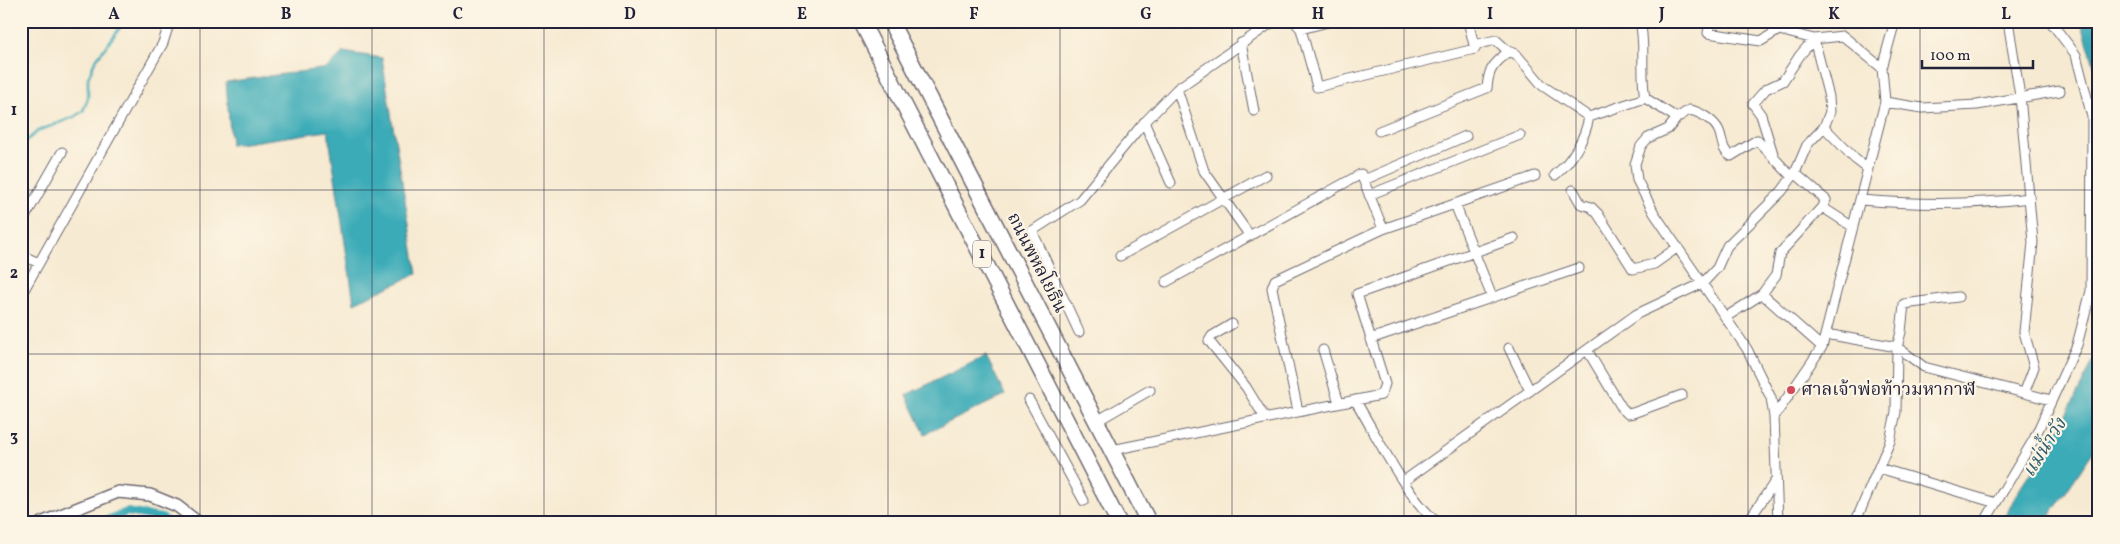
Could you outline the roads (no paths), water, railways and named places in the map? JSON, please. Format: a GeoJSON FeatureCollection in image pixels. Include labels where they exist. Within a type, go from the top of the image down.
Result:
{"type":"FeatureCollection","features":[{"type":"Feature","properties":{"kind":"highway","name":"1"},"geometry":{"type":"LineString","coordinates":[[861,21],[1118,523]]}},
{"type":"Feature","properties":{"kind":"highway","name":"ถนนพหลโยธิน"},"geometry":{"type":"LineString","coordinates":[[890,21],[1149,523]]}},
{"type":"Feature","properties":{"kind":"highway"},"geometry":{"type":"LineString","coordinates":[[1100,488],[1125,477]]}},
{"type":"Feature","properties":{"kind":"street"},"geometry":{"type":"LineString","coordinates":[[21,295],[163,43],[170,21]]}},
{"type":"Feature","properties":{"kind":"street"},"geometry":{"type":"LineString","coordinates":[[1079,332],[1032,231],[1080,200],[1144,122],[1177,89],[1274,21]]}},
{"type":"Feature","properties":{"kind":"street"},"geometry":{"type":"LineString","coordinates":[[1294,21],[1301,29],[1317,87],[1475,49],[1468,21]]}},
{"type":"Feature","properties":{"kind":"street"},"geometry":{"type":"LineString","coordinates":[[1301,29],[1332,21]]}},
{"type":"Feature","properties":{"kind":"street"},"geometry":{"type":"LineString","coordinates":[[1640,21],[1643,34],[1642,80],[1644,98]]}},
{"type":"Feature","properties":{"kind":"street"},"geometry":{"type":"LineString","coordinates":[[1710,21],[1708,33],[1761,41],[1780,26],[1814,39],[1843,36],[1882,68]]}},
{"type":"Feature","properties":{"kind":"street"},"geometry":{"type":"LineString","coordinates":[[1774,417],[1822,347],[1826,334],[1885,102],[1882,68],[1895,21]]}},
{"type":"Feature","properties":{"kind":"street"},"geometry":{"type":"LineString","coordinates":[[2008,21],[2020,96],[2033,242],[2024,332],[2034,368],[2025,392]]}},
{"type":"Feature","properties":{"kind":"street"},"geometry":{"type":"LineString","coordinates":[[1984,523],[2034,439],[2077,345],[2091,291],[2092,117],[2076,55],[2050,21]]}},
{"type":"Feature","properties":{"kind":"street"},"geometry":{"type":"LineString","coordinates":[[1404,482],[1637,314],[1703,283],[1717,268],[1727,246],[1782,191],[1794,175],[1808,145],[1824,127],[1830,112],[1829,97],[1814,39]]}},
{"type":"Feature","properties":{"kind":"street"},"geometry":{"type":"LineString","coordinates":[[1774,157],[1761,115],[1753,104],[1766,89],[1783,81],[1800,55],[1814,39]]}},
{"type":"Feature","properties":{"kind":"street"},"geometry":{"type":"LineString","coordinates":[[1474,45],[1496,40],[1508,51],[1516,54],[1544,86],[1589,117]]}},
{"type":"Feature","properties":{"kind":"street"},"geometry":{"type":"LineString","coordinates":[[1241,43],[1254,111]]}},
{"type":"Feature","properties":{"kind":"street"},"geometry":{"type":"LineString","coordinates":[[1379,131],[1487,88],[1488,73],[1508,51]]}},
{"type":"Feature","properties":{"kind":"street"},"geometry":{"type":"LineString","coordinates":[[1177,89],[1204,171],[1250,236]]}},
{"type":"Feature","properties":{"kind":"street"},"geometry":{"type":"LineString","coordinates":[[1885,102],[1922,108],[1996,103],[2020,96],[2060,91]]}},
{"type":"Feature","properties":{"kind":"street"},"geometry":{"type":"LineString","coordinates":[[1589,117],[1644,98]]}},
{"type":"Feature","properties":{"kind":"street"},"geometry":{"type":"LineString","coordinates":[[1644,98],[1677,118]]}},
{"type":"Feature","properties":{"kind":"street"},"geometry":{"type":"LineString","coordinates":[[1726,317],[1762,294],[1776,275],[1780,253],[1826,200],[1794,175],[1755,139],[1733,155],[1729,155],[1723,146],[1719,130],[1709,120],[1692,110],[1677,118],[1668,128],[1648,138],[1637,154],[1635,164],[1637,180],[1654,213],[1703,283],[1715,304],[1726,317],[1765,384],[1771,398],[1774,417],[1778,521],[1808,519],[1834,523]]}},
{"type":"Feature","properties":{"kind":"street"},"geometry":{"type":"LineString","coordinates":[[1554,175],[1567,164],[1584,136],[1589,117]]}},
{"type":"Feature","properties":{"kind":"street"},"geometry":{"type":"LineString","coordinates":[[1144,122],[1171,183]]}},
{"type":"Feature","properties":{"kind":"street"},"geometry":{"type":"LineString","coordinates":[[1824,127],[1849,154],[1868,169]]}},
{"type":"Feature","properties":{"kind":"street"},"geometry":{"type":"LineString","coordinates":[[1369,195],[1520,135]]}},
{"type":"Feature","properties":{"kind":"street"},"geometry":{"type":"LineString","coordinates":[[1364,180],[1466,136]]}},
{"type":"Feature","properties":{"kind":"street"},"geometry":{"type":"LineString","coordinates":[[21,224],[62,152]]}},
{"type":"Feature","properties":{"kind":"street"},"geometry":{"type":"LineString","coordinates":[[1166,282],[1361,174],[1383,229]]}},
{"type":"Feature","properties":{"kind":"street"},"geometry":{"type":"LineString","coordinates":[[1120,256],[1266,175]]}},
{"type":"Feature","properties":{"kind":"street"},"geometry":{"type":"LineString","coordinates":[[1298,411],[1272,288],[1273,281],[1383,229],[1535,176]]}},
{"type":"Feature","properties":{"kind":"street"},"geometry":{"type":"LineString","coordinates":[[1573,190],[1581,204],[1590,206],[1598,214],[1633,269],[1654,264],[1678,247]]}},
{"type":"Feature","properties":{"kind":"street"},"geometry":{"type":"LineString","coordinates":[[1861,200],[1909,204],[1962,204],[2030,198]]}},
{"type":"Feature","properties":{"kind":"street"},"geometry":{"type":"LineString","coordinates":[[1455,204],[1492,297]]}},
{"type":"Feature","properties":{"kind":"street"},"geometry":{"type":"LineString","coordinates":[[1822,206],[1853,227]]}},
{"type":"Feature","properties":{"kind":"street"},"geometry":{"type":"LineString","coordinates":[[1112,450],[1382,395],[1385,384],[1357,294],[1514,238]]}},
{"type":"Feature","properties":{"kind":"street"},"geometry":{"type":"LineString","coordinates":[[21,255],[39,263]]}},
{"type":"Feature","properties":{"kind":"street"},"geometry":{"type":"LineString","coordinates":[[1370,339],[1579,268]]}},
{"type":"Feature","properties":{"kind":"street"},"geometry":{"type":"LineString","coordinates":[[1762,294],[1822,347]]}},
{"type":"Feature","properties":{"kind":"street"},"geometry":{"type":"LineString","coordinates":[[1855,523],[1890,441],[1896,412],[1897,347],[1901,332],[1904,304],[1958,297]]}},
{"type":"Feature","properties":{"kind":"street"},"geometry":{"type":"LineString","coordinates":[[1232,324],[1212,336],[1209,341],[1246,387],[1265,418]]}},
{"type":"Feature","properties":{"kind":"street"},"geometry":{"type":"LineString","coordinates":[[1826,334],[1897,347],[1924,367],[2051,400]]}},
{"type":"Feature","properties":{"kind":"street"},"geometry":{"type":"LineString","coordinates":[[1509,348],[1530,391]]}},
{"type":"Feature","properties":{"kind":"street"},"geometry":{"type":"LineString","coordinates":[[1323,350],[1339,403]]}},
{"type":"Feature","properties":{"kind":"street"},"geometry":{"type":"LineString","coordinates":[[1587,350],[1622,408],[1628,414],[1682,395]]}},
{"type":"Feature","properties":{"kind":"street"},"geometry":{"type":"LineString","coordinates":[[1098,422],[1150,390]]}},
{"type":"Feature","properties":{"kind":"street"},"geometry":{"type":"LineString","coordinates":[[1029,400],[1084,501]]}},
{"type":"Feature","properties":{"kind":"street"},"geometry":{"type":"LineString","coordinates":[[1355,400],[1404,482],[1438,523]]}},
{"type":"Feature","properties":{"kind":"street"},"geometry":{"type":"LineString","coordinates":[[1879,468],[1996,504]]}},
{"type":"Feature","properties":{"kind":"street"},"geometry":{"type":"LineString","coordinates":[[1747,523],[1776,479]]}},
{"type":"Feature","properties":{"kind":"street"},"geometry":{"type":"LineString","coordinates":[[41,523],[118,492],[150,495],[177,506],[199,523]]}},
{"type":"Feature","properties":{"kind":"water"},"geometry":{"type":"Polygon","coordinates":[[[2081,21],[2099,21],[2099,83],[2097,75],[2081,21]]]}},
{"type":"Feature","properties":{"kind":"water"},"geometry":{"type":"Polygon","coordinates":[[[343,52],[382,58],[417,274],[354,303],[328,131],[231,145],[226,82],[327,68],[343,52]]]}},
{"type":"Feature","properties":{"kind":"water"},"geometry":{"type":"Polygon","coordinates":[[[2099,346],[2099,443],[2045,523],[2004,523],[2016,495],[2074,400],[2099,346]]]}},
{"type":"Feature","properties":{"kind":"water"},"geometry":{"type":"Polygon","coordinates":[[[986,356],[1005,395],[925,434],[906,395],[986,356]]]}},
{"type":"Feature","properties":{"kind":"waterway"},"geometry":{"type":"LineString","coordinates":[[21,145],[38,131],[74,117],[83,111],[88,98],[88,78],[95,61],[125,21]]}},
{"type":"Feature","properties":{"kind":"waterway"},"geometry":{"type":"LineString","coordinates":[[99,523],[127,512],[162,518],[169,523]]}},
{"type":"Feature","properties":{"kind":"place","name":"ศาลเจ้าพ่อท้าวมหากาฬ"},"geometry":{"type":"Point","coordinates":[1791,390]}},
{"type":"Feature","properties":{"kind":"water label","name":"แม่น้ำวัง"},"geometry":{"type":"Point","coordinates":[2045,448]}}]}
